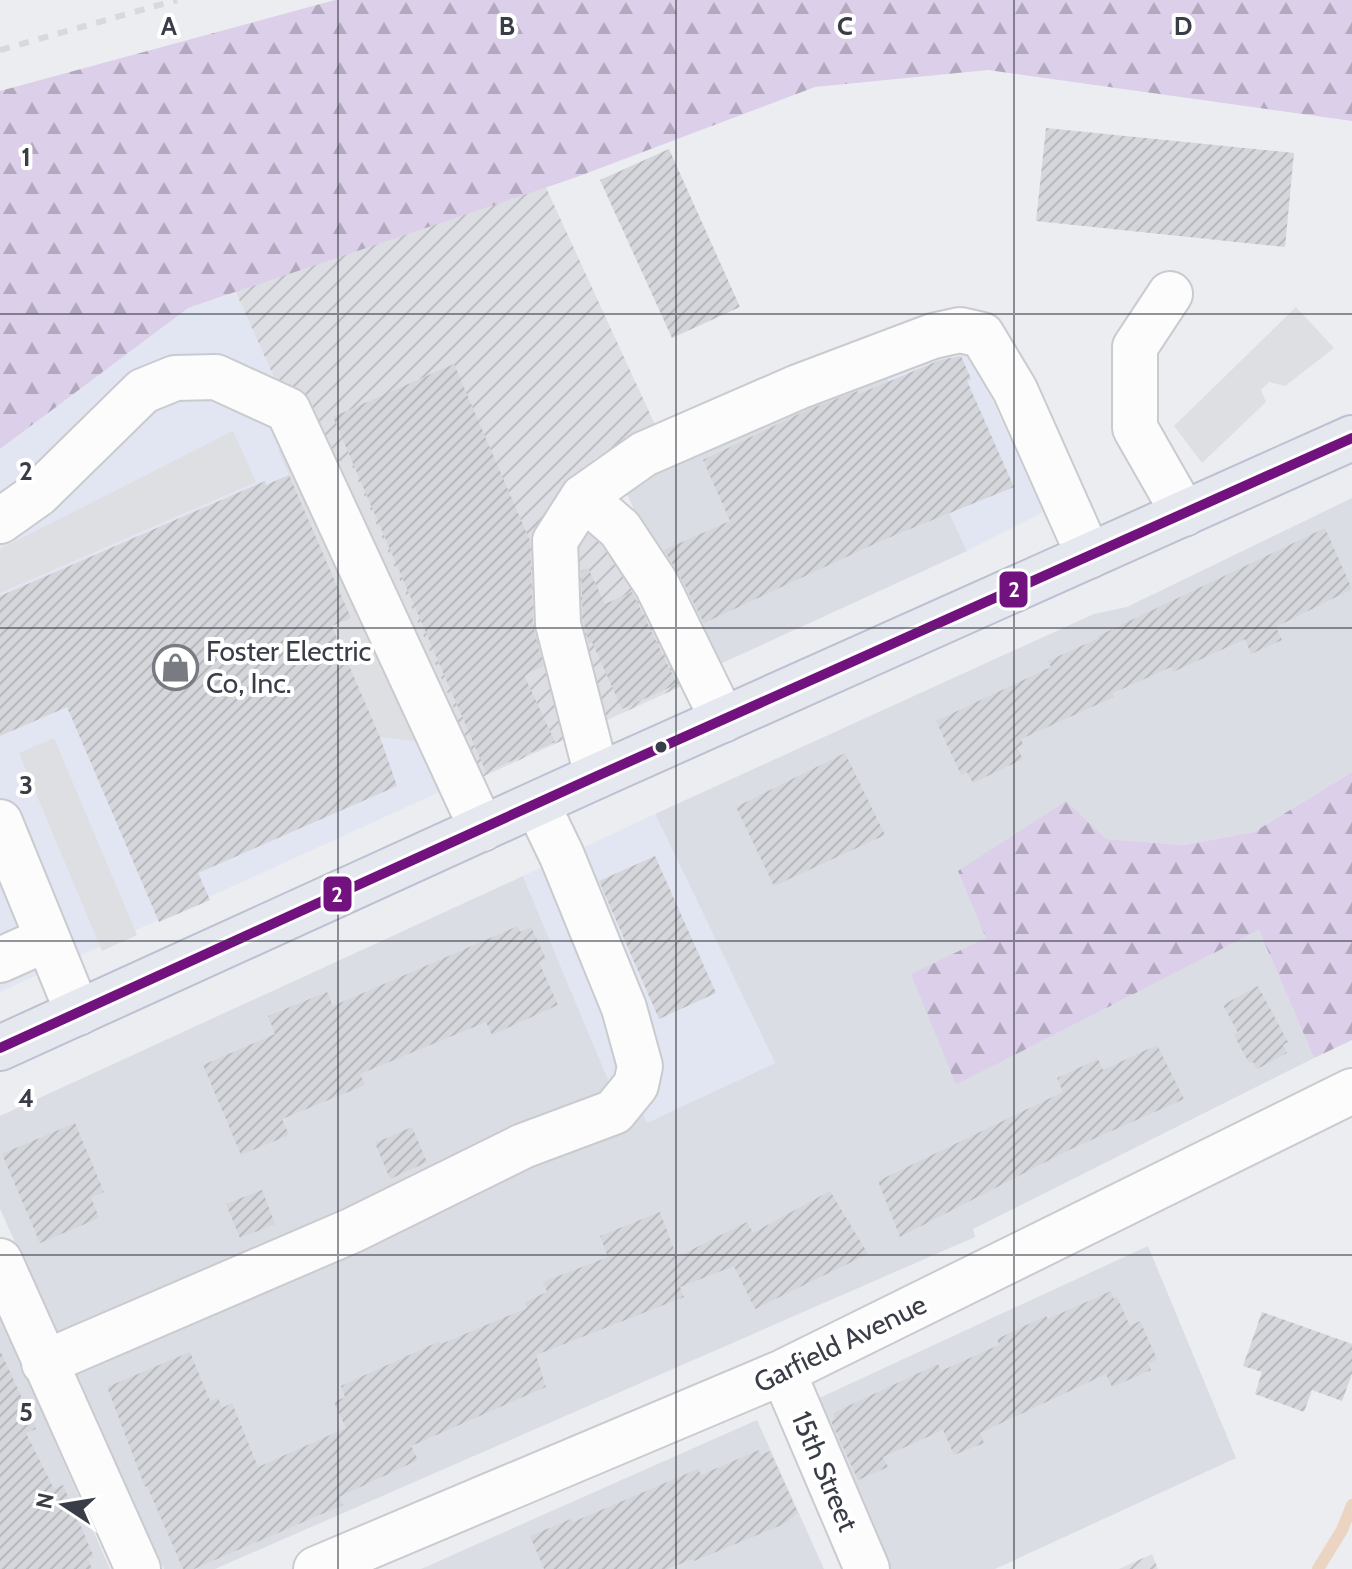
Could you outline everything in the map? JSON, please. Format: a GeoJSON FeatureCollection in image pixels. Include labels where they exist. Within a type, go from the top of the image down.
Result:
{"type":"FeatureCollection","features":[{"type":"Feature","properties":{"kind":"main road"},"geometry":{"type":"LineString","coordinates":[[0,1048],[597,776],[1352,438]]}},
{"type":"Feature","properties":{"kind":"street"},"geometry":{"type":"LineString","coordinates":[[1170,294],[1135,347],[1135,428],[1184,514]]}},
{"type":"Feature","properties":{"kind":"street"},"geometry":{"type":"LineString","coordinates":[[597,776],[558,624],[555,541],[583,497],[644,454],[798,387],[933,336],[960,330],[982,335],[1015,390],[1089,556]]}},
{"type":"Feature","properties":{"kind":"street"},"geometry":{"type":"LineString","coordinates":[[0,521],[38,494],[143,391],[175,378],[216,377],[288,410],[482,829]]}},
{"type":"Feature","properties":{"kind":"street"},"geometry":{"type":"LineString","coordinates":[[583,497],[620,529],[657,585],[723,720]]}},
{"type":"Feature","properties":{"kind":"street"},"geometry":{"type":"LineString","coordinates":[[44,1363],[353,1230],[523,1146],[614,1112],[636,1085],[640,1066],[624,1008],[562,856],[537,804]]}},
{"type":"Feature","properties":{"kind":"street"},"geometry":{"type":"LineString","coordinates":[[0,822],[78,1013]]}},
{"type":"Feature","properties":{"kind":"street"},"geometry":{"type":"LineString","coordinates":[[0,960],[47,939]]}},
{"type":"Feature","properties":{"kind":"street","name":"Garfield Avenue"},"geometry":{"type":"LineString","coordinates":[[316,1569],[783,1372],[1352,1091]]}},
{"type":"Feature","properties":{"kind":"street"},"geometry":{"type":"LineString","coordinates":[[0,1261],[138,1569]]}},
{"type":"Feature","properties":{"kind":"street","name":"15th Street"},"geometry":{"type":"LineString","coordinates":[[783,1372],[867,1569]]}},
{"type":"Feature","properties":{"kind":"shaded area"},"geometry":{"type":"Polygon","coordinates":[[[543,181],[657,429],[594,459],[695,680],[458,788],[225,268],[543,181]]]}},
{"type":"Feature","properties":{"kind":"shaded area"},"geometry":{"type":"Polygon","coordinates":[[[236,293],[457,784],[0,992],[0,449],[187,308],[236,293]]]}},
{"type":"Feature","properties":{"kind":"shaded area"},"geometry":{"type":"Polygon","coordinates":[[[1296,307],[1334,348],[1285,386],[1269,382],[1261,390],[1266,402],[1202,463],[1174,426],[1296,307]]]}},
{"type":"Feature","properties":{"kind":"shaded area"},"geometry":{"type":"Polygon","coordinates":[[[954,316],[1043,512],[967,551],[877,355],[954,316]]]}},
{"type":"Feature","properties":{"kind":"shaded area"},"geometry":{"type":"Polygon","coordinates":[[[877,355],[967,551],[707,670],[625,490],[634,466],[877,355]]]}},
{"type":"Feature","properties":{"kind":"shaded area"},"geometry":{"type":"Polygon","coordinates":[[[233,431],[256,482],[0,593],[0,549],[233,431]]]}},
{"type":"Feature","properties":{"kind":"shaded area"},"geometry":{"type":"Polygon","coordinates":[[[293,443],[352,466],[456,713],[415,741],[380,737],[332,626],[350,618],[278,449],[293,443]]]}},
{"type":"Feature","properties":{"kind":"shaded area"},"geometry":{"type":"Polygon","coordinates":[[[1352,498],[1352,772],[1254,832],[1184,845],[1106,839],[987,938],[956,1085],[1259,930],[1314,1058],[973,1229],[975,1237],[215,1569],[164,1569],[0,1209],[0,1116],[523,876],[616,1098],[633,1092],[647,1122],[775,1063],[655,814],[1094,614],[1127,607],[1352,498]]]}},
{"type":"Feature","properties":{"kind":"shaded area"},"geometry":{"type":"Polygon","coordinates":[[[54,738],[137,935],[102,951],[19,753],[54,738]]]}},
{"type":"Feature","properties":{"kind":"shaded area"},"geometry":{"type":"Polygon","coordinates":[[[655,814],[775,1063],[647,1123],[633,1093],[616,1099],[523,876],[655,814]]]}},
{"type":"Feature","properties":{"kind":"shaded area"},"geometry":{"type":"Polygon","coordinates":[[[1148,1246],[1236,1458],[995,1569],[886,1569],[815,1400],[1148,1246]]]}},
{"type":"Feature","properties":{"kind":"shaded area"},"geometry":{"type":"Polygon","coordinates":[[[0,1314],[24,1371],[110,1569],[0,1569],[0,1314]]]}},
{"type":"Feature","properties":{"kind":"shaded area"},"geometry":{"type":"Polygon","coordinates":[[[757,1420],[824,1569],[421,1569],[502,1533],[757,1420]]]}},
{"type":"Feature","properties":{"kind":"shaded area"},"geometry":{"type":"Polygon","coordinates":[[[1152,1554],[1158,1569],[1119,1569],[1152,1554]]]}},
{"type":"Feature","properties":{"kind":"green space"},"geometry":{"type":"Polygon","coordinates":[[[335,0],[1352,0],[1352,121],[988,70],[815,87],[574,178],[188,308],[0,449],[0,91],[335,0]]]}},
{"type":"Feature","properties":{"kind":"green space"},"geometry":{"type":"Polygon","coordinates":[[[1352,772],[1352,1040],[1314,1058],[1259,930],[956,1085],[911,974],[986,938],[958,871],[1066,801],[1106,839],[1184,845],[1254,832],[1352,772]]]}},
{"type":"Feature","properties":{"kind":"building"},"geometry":{"type":"Polygon","coordinates":[[[1046,128],[1294,153],[1285,247],[1036,221],[1046,128]]]}},
{"type":"Feature","properties":{"kind":"building"},"geometry":{"type":"Polygon","coordinates":[[[669,149],[740,307],[672,338],[600,180],[669,149]]]}},
{"type":"Feature","properties":{"kind":"building"},"geometry":{"type":"Polygon","coordinates":[[[961,356],[971,379],[967,381],[1014,487],[883,540],[704,623],[664,550],[730,521],[703,460],[807,410],[858,391],[859,394],[940,360],[961,356]]]}},
{"type":"Feature","properties":{"kind":"building"},"geometry":{"type":"Polygon","coordinates":[[[454,364],[530,541],[533,625],[543,666],[524,675],[555,742],[486,772],[333,417],[454,364]]]}},
{"type":"Feature","properties":{"kind":"building","name":"Foster Electric Co, Inc."},"geometry":{"type":"Polygon","coordinates":[[[289,475],[351,618],[332,626],[380,737],[397,786],[198,873],[210,900],[159,922],[67,707],[0,736],[0,596],[265,481],[266,485],[289,475]]]}},
{"type":"Feature","properties":{"kind":"building"},"geometry":{"type":"Polygon","coordinates":[[[1325,528],[1352,589],[1276,627],[1282,640],[1251,654],[1245,639],[1173,672],[1171,667],[1021,739],[1023,745],[1017,748],[1023,759],[973,783],[967,772],[961,775],[936,721],[1051,667],[1048,661],[1098,636],[1325,528]]]}},
{"type":"Feature","properties":{"kind":"building"},"geometry":{"type":"Polygon","coordinates":[[[588,568],[605,604],[632,592],[677,684],[622,709],[592,642],[589,644],[583,620],[581,571],[588,568]]]}},
{"type":"Feature","properties":{"kind":"building"},"geometry":{"type":"Polygon","coordinates":[[[845,753],[885,835],[774,886],[736,807],[845,753]]]}},
{"type":"Feature","properties":{"kind":"building"},"geometry":{"type":"Polygon","coordinates":[[[655,856],[716,993],[659,1019],[599,881],[655,856]]]}},
{"type":"Feature","properties":{"kind":"building"},"geometry":{"type":"Polygon","coordinates":[[[518,926],[520,932],[531,927],[546,959],[539,962],[558,1005],[492,1035],[486,1022],[360,1074],[365,1085],[282,1119],[289,1135],[241,1155],[203,1065],[275,1034],[268,1016],[327,992],[333,1006],[518,926]]]}},
{"type":"Feature","properties":{"kind":"building"},"geometry":{"type":"Polygon","coordinates":[[[1258,986],[1288,1042],[1283,1045],[1287,1053],[1257,1069],[1253,1062],[1249,1063],[1234,1035],[1238,1033],[1223,1005],[1258,986]]]}},
{"type":"Feature","properties":{"kind":"building"},"geometry":{"type":"Polygon","coordinates":[[[1157,1045],[1184,1099],[1071,1149],[900,1237],[878,1181],[1063,1092],[1057,1078],[1098,1059],[1103,1070],[1157,1045]]]}},
{"type":"Feature","properties":{"kind":"building"},"geometry":{"type":"Polygon","coordinates":[[[75,1123],[104,1192],[91,1197],[99,1218],[40,1243],[2,1154],[75,1123]]]}},
{"type":"Feature","properties":{"kind":"building"},"geometry":{"type":"Polygon","coordinates":[[[412,1127],[427,1162],[390,1179],[375,1143],[412,1127]]]}},
{"type":"Feature","properties":{"kind":"building"},"geometry":{"type":"Polygon","coordinates":[[[262,1190],[275,1224],[240,1238],[226,1204],[262,1190]]]}},
{"type":"Feature","properties":{"kind":"building"},"geometry":{"type":"Polygon","coordinates":[[[830,1191],[868,1254],[755,1309],[734,1266],[680,1287],[684,1297],[536,1355],[546,1387],[411,1446],[418,1460],[339,1497],[343,1505],[194,1569],[183,1569],[145,1487],[107,1387],[190,1352],[210,1401],[218,1398],[222,1408],[232,1403],[258,1467],[346,1428],[334,1402],[345,1397],[341,1386],[440,1341],[441,1344],[527,1308],[525,1302],[547,1292],[543,1282],[608,1257],[600,1236],[660,1212],[677,1257],[747,1222],[753,1233],[830,1191]]]}},
{"type":"Feature","properties":{"kind":"building"},"geometry":{"type":"Polygon","coordinates":[[[1111,1291],[1114,1299],[1117,1297],[1130,1326],[1140,1321],[1157,1359],[1148,1364],[1151,1370],[1112,1387],[1106,1374],[980,1433],[984,1443],[954,1455],[943,1430],[883,1457],[888,1467],[858,1480],[831,1421],[835,1419],[833,1413],[938,1364],[941,1371],[999,1345],[997,1339],[1111,1291]]]}},
{"type":"Feature","properties":{"kind":"building"},"geometry":{"type":"Polygon","coordinates":[[[1262,1312],[1352,1344],[1352,1374],[1342,1401],[1312,1390],[1304,1412],[1255,1394],[1262,1372],[1243,1366],[1262,1312]]]}},
{"type":"Feature","properties":{"kind":"building"},"geometry":{"type":"Polygon","coordinates":[[[0,1350],[36,1429],[26,1433],[54,1489],[63,1485],[94,1557],[88,1559],[92,1569],[0,1569],[0,1350]]]}},
{"type":"Feature","properties":{"kind":"building"},"geometry":{"type":"Polygon","coordinates":[[[759,1450],[761,1455],[770,1451],[798,1513],[784,1524],[667,1569],[544,1569],[530,1536],[571,1519],[573,1522],[698,1469],[701,1475],[759,1450]]]}},
{"type":"Feature","properties":{"kind":"waterway"},"geometry":{"type":"LineString","coordinates":[[1318,1569],[1342,1530],[1352,1505]]}},
{"type":"Feature","properties":{"kind":"railway"},"geometry":{"type":"LineString","coordinates":[[0,50],[177,0]]}},
{"type":"Feature","properties":{"kind":"transit line","name":"2"},"geometry":{"type":"LineString","coordinates":[[0,1048],[597,776],[1352,438]]}},
{"type":"Feature","properties":{"kind":"place","name":"Foster Electric Co, Inc."},"geometry":{"type":"Point","coordinates":[175,667]}}]}
